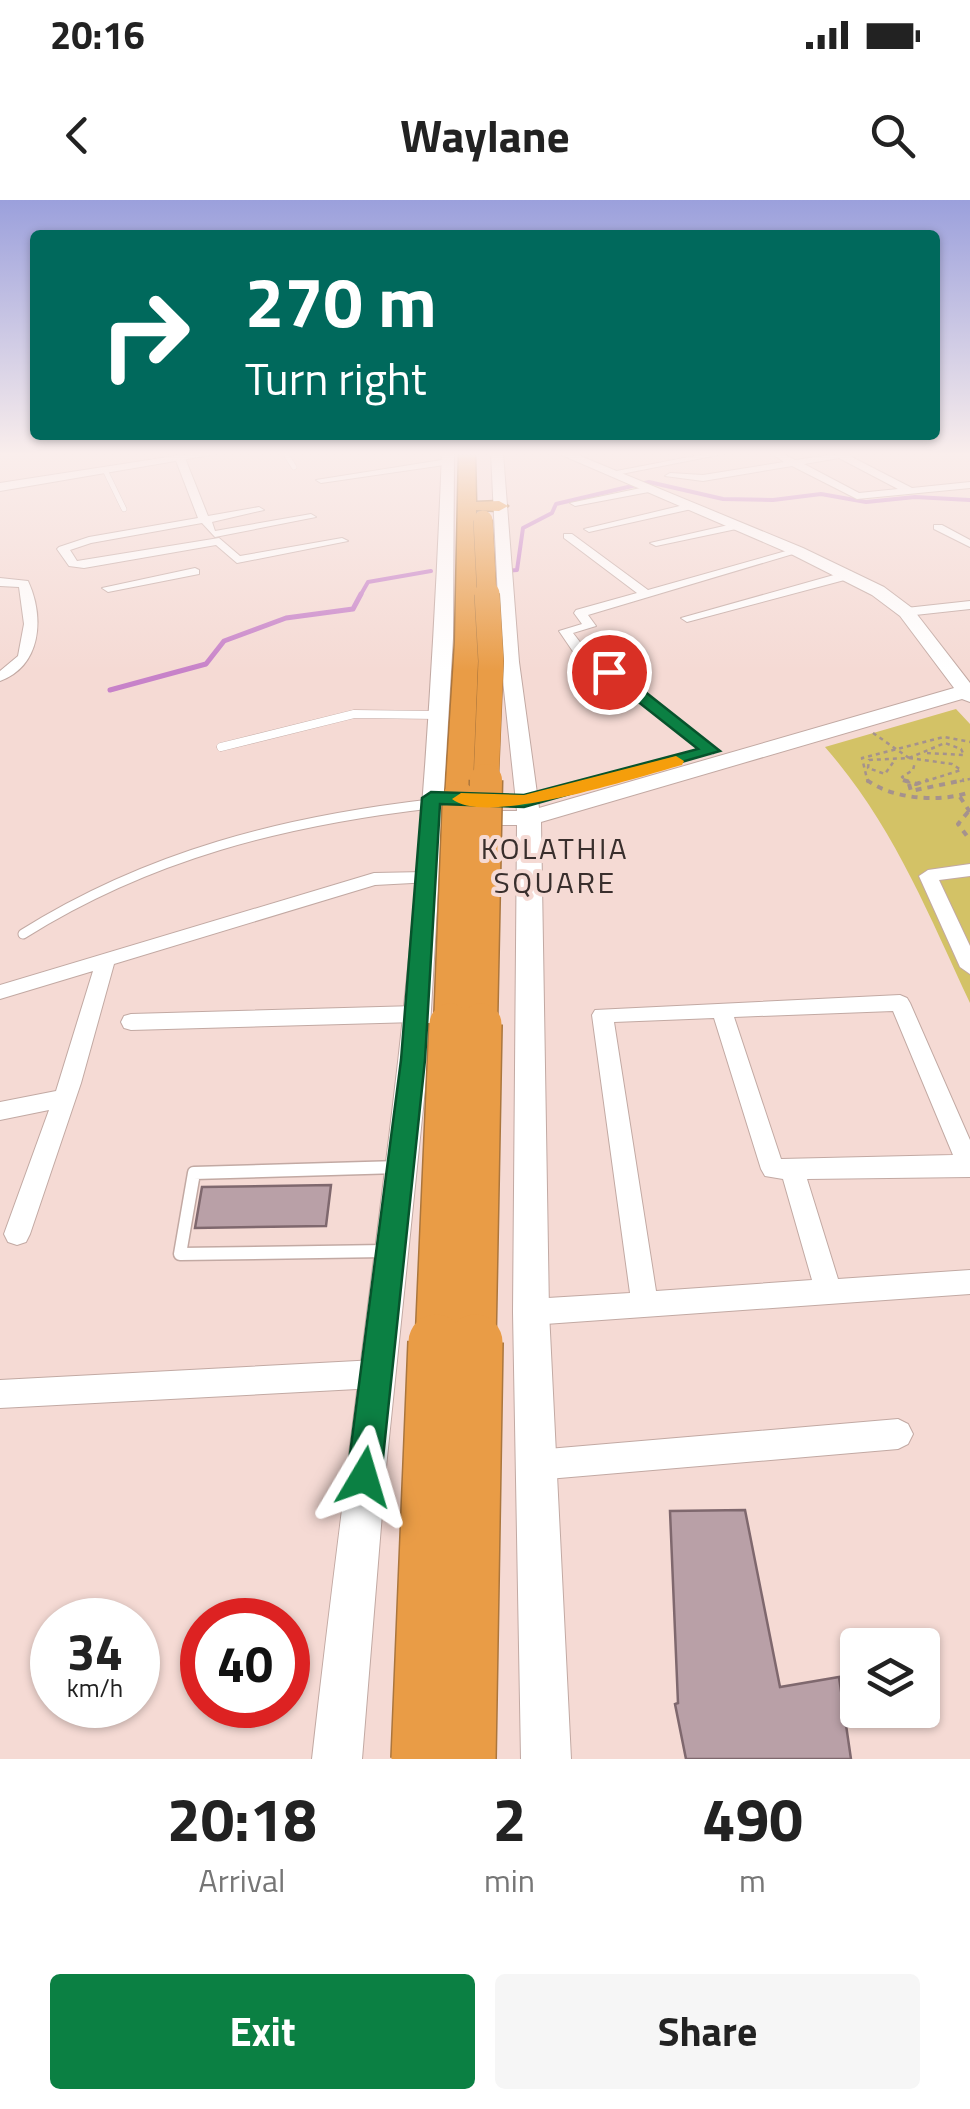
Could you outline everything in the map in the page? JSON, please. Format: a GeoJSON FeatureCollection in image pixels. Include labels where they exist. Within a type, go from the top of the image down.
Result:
{"type":"FeatureCollection","features":[{"type":"Feature","properties":{"kind":"highway"},"geometry":{"type":"LineString","coordinates":[[419,1759],[473,526]]}},
{"type":"Feature","properties":{"kind":"highway"},"geometry":{"type":"LineString","coordinates":[[468,1759],[484,850],[492,661],[476,526]]}},
{"type":"Feature","properties":{"kind":"street"},"geometry":{"type":"LineString","coordinates":[[167,526],[74,543],[63,549],[76,565],[272,526]]}},
{"type":"Feature","properties":{"kind":"street"},"geometry":{"type":"LineString","coordinates":[[209,526],[237,560],[342,541]]}},
{"type":"Feature","properties":{"kind":"street"},"geometry":{"type":"LineString","coordinates":[[336,1759],[416,1014],[438,715],[471,526]]}},
{"type":"Feature","properties":{"kind":"street"},"geometry":{"type":"LineString","coordinates":[[482,526],[504,571],[526,809],[532,1312],[546,1759]]}},
{"type":"Feature","properties":{"kind":"street"},"geometry":{"type":"LineString","coordinates":[[589,529],[604,526]]}},
{"type":"Feature","properties":{"kind":"street"},"geometry":{"type":"LineString","coordinates":[[656,543],[737,526],[796,550],[848,575],[906,612],[967,687]]}},
{"type":"Feature","properties":{"kind":"street"},"geometry":{"type":"LineString","coordinates":[[938,527],[970,544]]}},
{"type":"Feature","properties":{"kind":"street"},"geometry":{"type":"LineString","coordinates":[[568,536],[644,592]]}},
{"type":"Feature","properties":{"kind":"street"},"geometry":{"type":"LineString","coordinates":[[579,650],[564,632],[590,626],[580,614],[796,550]]}},
{"type":"Feature","properties":{"kind":"street"},"geometry":{"type":"LineString","coordinates":[[122,558],[137,583]]}},
{"type":"Feature","properties":{"kind":"street"},"geometry":{"type":"LineString","coordinates":[[108,588],[195,572]]}},
{"type":"Feature","properties":{"kind":"street"},"geometry":{"type":"LineString","coordinates":[[687,618],[848,575]]}},
{"type":"Feature","properties":{"kind":"street"},"geometry":{"type":"LineString","coordinates":[[0,582],[24,584],[28,596],[26,651],[22,662],[0,677]]}},
{"type":"Feature","properties":{"kind":"street"},"geometry":{"type":"LineString","coordinates":[[906,612],[970,605]]}},
{"type":"Feature","properties":{"kind":"street"},"geometry":{"type":"LineString","coordinates":[[526,809],[712,751],[967,687]]}},
{"type":"Feature","properties":{"kind":"street"},"geometry":{"type":"LineString","coordinates":[[430,807],[526,809],[967,687]]}},
{"type":"Feature","properties":{"kind":"street"},"geometry":{"type":"LineString","coordinates":[[970,870],[928,876],[970,967]]}},
{"type":"Feature","properties":{"kind":"street"},"geometry":{"type":"LineString","coordinates":[[0,992],[374,878],[425,878]]}},
{"type":"Feature","properties":{"kind":"street"},"geometry":{"type":"LineString","coordinates":[[17,1234],[106,959]]}},
{"type":"Feature","properties":{"kind":"street"},"geometry":{"type":"LineString","coordinates":[[645,1304],[602,1016],[722,1010],[900,1003],[970,1166],[773,1169],[722,1010]]}},
{"type":"Feature","properties":{"kind":"street"},"geometry":{"type":"LineString","coordinates":[[132,1022],[416,1014]]}},
{"type":"Feature","properties":{"kind":"street"},"geometry":{"type":"LineString","coordinates":[[0,1112],[64,1098]]}},
{"type":"Feature","properties":{"kind":"street"},"geometry":{"type":"LineString","coordinates":[[792,1169],[830,1292]]}},
{"type":"Feature","properties":{"kind":"street"},"geometry":{"type":"LineString","coordinates":[[532,1312],[970,1282]]}},
{"type":"Feature","properties":{"kind":"street"},"geometry":{"type":"LineString","coordinates":[[0,1394],[376,1374]]}},
{"type":"Feature","properties":{"kind":"street"},"geometry":{"type":"LineString","coordinates":[[536,1465],[898,1434]]}},
{"type":"Feature","properties":{"kind":"lane"},"geometry":{"type":"LineString","coordinates":[[609,672],[712,751]]}},
{"type":"Feature","properties":{"kind":"lane"},"geometry":{"type":"LineString","coordinates":[[221,747],[356,711],[400,709],[438,715]]}},
{"type":"Feature","properties":{"kind":"lane"},"geometry":{"type":"LineString","coordinates":[[23,934],[48,917],[168,860],[352,814],[430,807]]}},
{"type":"Feature","properties":{"kind":"lane"},"geometry":{"type":"LineString","coordinates":[[391,1251],[180,1254],[194,1173],[400,1167]]}},
{"type":"Feature","properties":{"kind":"path"},"geometry":{"type":"LineString","coordinates":[[873,733],[915,762],[952,764],[970,776]]}},
{"type":"Feature","properties":{"kind":"path"},"geometry":{"type":"LineString","coordinates":[[970,742],[944,737],[865,755],[864,775],[877,788],[894,793],[970,776]]}},
{"type":"Feature","properties":{"kind":"path"},"geometry":{"type":"LineString","coordinates":[[894,761],[885,774],[876,774],[867,765],[869,760],[909,758],[945,744],[961,748],[964,755],[927,753]]}},
{"type":"Feature","properties":{"kind":"path"},"geometry":{"type":"LineString","coordinates":[[911,791],[902,777],[913,770],[915,762]]}},
{"type":"Feature","properties":{"kind":"path"},"geometry":{"type":"LineString","coordinates":[[909,784],[961,770]]}},
{"type":"Feature","properties":{"kind":"path"},"geometry":{"type":"LineString","coordinates":[[911,791],[928,798],[960,798],[970,792]]}},
{"type":"Feature","properties":{"kind":"path"},"geometry":{"type":"LineString","coordinates":[[960,798],[969,812],[958,824],[970,840]]}},
{"type":"Feature","properties":{"kind":"shaded area"},"geometry":{"type":"Polygon","coordinates":[[[956,709],[970,724],[970,1003],[889,838],[825,747],[956,709]]]}},
{"type":"Feature","properties":{"kind":"building"},"geometry":{"type":"Polygon","coordinates":[[[331,1185],[326,1226],[195,1228],[202,1187],[331,1185]]]}},
{"type":"Feature","properties":{"kind":"building"},"geometry":{"type":"Polygon","coordinates":[[[745,1510],[780,1687],[839,1677],[840,1728],[846,1728],[851,1759],[686,1759],[675,1704],[678,1703],[670,1511],[745,1510]]]}},
{"type":"Feature","properties":{"kind":"waterway"},"geometry":{"type":"LineString","coordinates":[[505,571],[517,570],[523,528],[527,526]]}},
{"type":"Feature","properties":{"kind":"waterway"},"geometry":{"type":"LineString","coordinates":[[360,596],[368,582],[431,571]]}},
{"type":"Feature","properties":{"kind":"waterway"},"geometry":{"type":"LineString","coordinates":[[110,690],[206,664],[224,641],[286,618],[353,609],[361,594]]}},
{"type":"Feature","properties":{"kind":"slow traffic"},"geometry":{"type":"LineString","coordinates":[[461,799],[524,801],[676,761]]}},
{"type":"Feature","properties":{"kind":"district","name":"KOLATHIA SQUARE"},"geometry":{"type":"Point","coordinates":[555,865]}},
{"type":"Feature","properties":{"kind":"route"},"geometry":{"type":"LineString","coordinates":[[364,1477],[413,1060],[431,798],[524,801],[712,751],[609,672]]}}]}
